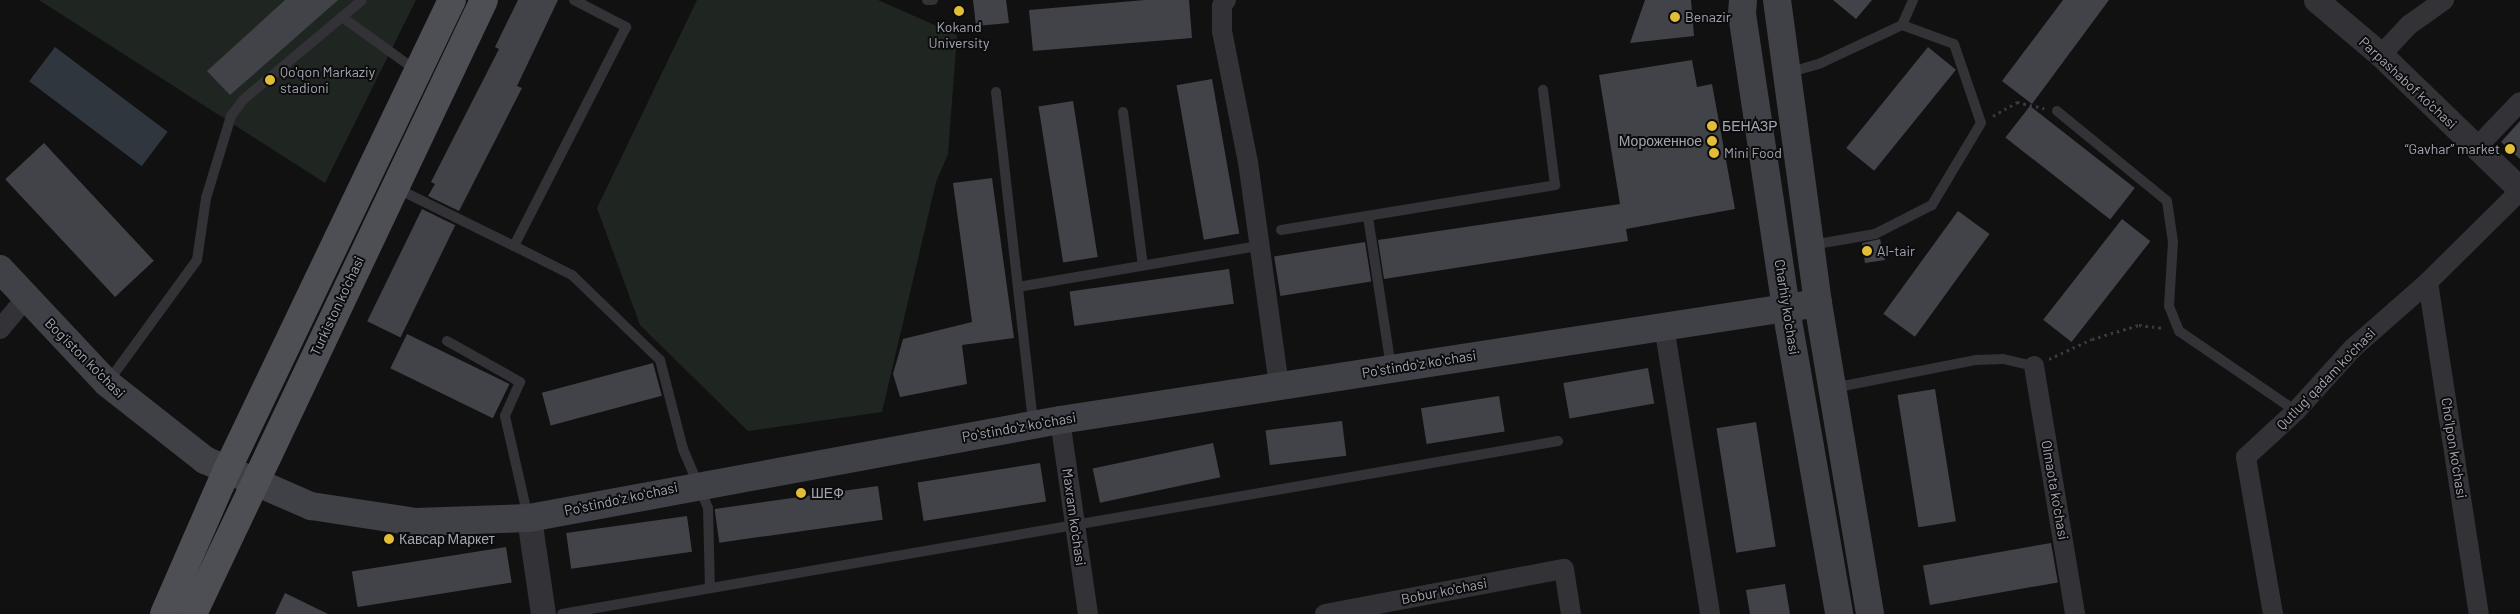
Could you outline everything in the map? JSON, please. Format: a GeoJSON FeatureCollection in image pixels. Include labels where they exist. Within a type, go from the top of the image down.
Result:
{"type":"FeatureCollection","features":[{"type":"Feature","properties":{"kind":"main road","name":"Turkiston ko'chasi"},"geometry":{"type":"LineString","coordinates":[[164,614],[227,470],[452,0]]}},
{"type":"Feature","properties":{"kind":"main road","name":"Turkiston ko'chasi"},"geometry":{"type":"LineString","coordinates":[[193,614],[393,187],[484,0]]}},
{"type":"Feature","properties":{"kind":"main road","name":"Charhiy ko'chasi"},"geometry":{"type":"LineString","coordinates":[[1743,0],[1742,14],[1786,309],[1839,614]]}},
{"type":"Feature","properties":{"kind":"main road"},"geometry":{"type":"LineString","coordinates":[[1777,0],[1818,303],[1870,614]]}},
{"type":"Feature","properties":{"kind":"main road","name":"Bog'iston ko'chasi"},"geometry":{"type":"LineString","coordinates":[[0,270],[107,383],[205,460],[227,470]]}},
{"type":"Feature","properties":{"kind":"main road","name":"Poʻstindoʻz koʻchasi"},"geometry":{"type":"LineString","coordinates":[[227,470],[311,506],[414,522],[529,518],[699,484],[1060,420],[1818,303]]}},
{"type":"Feature","properties":{"kind":"street"},"geometry":{"type":"LineString","coordinates":[[1226,0],[1222,6],[1222,32],[1259,246],[1279,386]]}},
{"type":"Feature","properties":{"kind":"street","name":"Parpashabof ko'chasi"},"geometry":{"type":"LineString","coordinates":[[2316,0],[2381,55],[2520,190]]}},
{"type":"Feature","properties":{"kind":"street"},"geometry":{"type":"LineString","coordinates":[[2381,55],[2409,24],[2444,0]]}},
{"type":"Feature","properties":{"kind":"street"},"geometry":{"type":"LineString","coordinates":[[2477,147],[2520,102]]}},
{"type":"Feature","properties":{"kind":"street","name":"Qutlug' qadam ko'chasi"},"geometry":{"type":"LineString","coordinates":[[2273,614],[2246,457],[2296,411],[2352,348],[2428,282],[2520,190]]}},
{"type":"Feature","properties":{"kind":"street","name":"Cho'lpon ko'chasi"},"geometry":{"type":"LineString","coordinates":[[2428,282],[2479,614]]}},
{"type":"Feature","properties":{"kind":"street"},"geometry":{"type":"LineString","coordinates":[[0,329],[26,298]]}},
{"type":"Feature","properties":{"kind":"street"},"geometry":{"type":"LineString","coordinates":[[1664,326],[1710,614]]}},
{"type":"Feature","properties":{"kind":"street","name":"Olmaota ko'chasi"},"geometry":{"type":"LineString","coordinates":[[2034,366],[2075,614]]}},
{"type":"Feature","properties":{"kind":"street","name":"Maxram ko'chasi"},"geometry":{"type":"LineString","coordinates":[[1060,420],[1088,614]]}},
{"type":"Feature","properties":{"kind":"street"},"geometry":{"type":"LineString","coordinates":[[529,518],[543,614]]}},
{"type":"Feature","properties":{"kind":"street","name":"Bobur ko'chasi"},"geometry":{"type":"LineString","coordinates":[[1324,614],[1380,609],[1564,569],[1572,614]]}},
{"type":"Feature","properties":{"kind":"lane"},"geometry":{"type":"LineString","coordinates":[[107,383],[197,260],[206,198],[231,116],[243,100],[362,0]]}},
{"type":"Feature","properties":{"kind":"lane"},"geometry":{"type":"LineString","coordinates":[[514,246],[626,28],[574,0]]}},
{"type":"Feature","properties":{"kind":"lane"},"geometry":{"type":"LineString","coordinates":[[927,0],[933,0]]}},
{"type":"Feature","properties":{"kind":"lane"},"geometry":{"type":"LineString","coordinates":[[1786,74],[1820,63],[1902,25],[1913,0]]}},
{"type":"Feature","properties":{"kind":"lane"},"geometry":{"type":"LineString","coordinates":[[342,17],[418,72]]}},
{"type":"Feature","properties":{"kind":"lane"},"geometry":{"type":"LineString","coordinates":[[1810,245],[1875,234],[1932,205],[1982,123],[1954,44],[1902,25]]}},
{"type":"Feature","properties":{"kind":"lane"},"geometry":{"type":"LineString","coordinates":[[1281,230],[1555,185],[1543,90]]}},
{"type":"Feature","properties":{"kind":"lane"},"geometry":{"type":"LineString","coordinates":[[996,92],[1033,425]]}},
{"type":"Feature","properties":{"kind":"lane"},"geometry":{"type":"LineString","coordinates":[[2057,111],[2168,201],[2173,242],[2169,306],[2179,331],[2296,411]]}},
{"type":"Feature","properties":{"kind":"lane"},"geometry":{"type":"LineString","coordinates":[[1123,112],[1143,266]]}},
{"type":"Feature","properties":{"kind":"lane"},"geometry":{"type":"LineString","coordinates":[[393,187],[572,275],[660,360],[683,449],[708,508],[710,588]]}},
{"type":"Feature","properties":{"kind":"lane"},"geometry":{"type":"LineString","coordinates":[[1368,217],[1391,368]]}},
{"type":"Feature","properties":{"kind":"lane"},"geometry":{"type":"LineString","coordinates":[[1018,288],[1259,246]]}},
{"type":"Feature","properties":{"kind":"lane"},"geometry":{"type":"LineString","coordinates":[[447,341],[520,382],[506,416],[529,518]]}},
{"type":"Feature","properties":{"kind":"lane"},"geometry":{"type":"LineString","coordinates":[[1832,388],[1976,360],[2003,358],[2034,366]]}},
{"type":"Feature","properties":{"kind":"lane"},"geometry":{"type":"LineString","coordinates":[[562,614],[1074,522],[1558,441]]}},
{"type":"Feature","properties":{"kind":"path"},"geometry":{"type":"LineString","coordinates":[[1982,123],[2017,102],[2057,111]]}},
{"type":"Feature","properties":{"kind":"path"},"geometry":{"type":"LineString","coordinates":[[2034,366],[2092,339],[2139,325],[2179,331]]}},
{"type":"Feature","properties":{"kind":"shaded area","name":"Qo'qon Markaziy stadioni"},"geometry":{"type":"Polygon","coordinates":[[[39,0],[416,0],[325,183],[39,0]]]}},
{"type":"Feature","properties":{"kind":"shaded area"},"geometry":{"type":"Polygon","coordinates":[[[697,0],[878,0],[957,35],[948,154],[936,182],[882,412],[748,431],[640,325],[597,208],[697,0]]]}},
{"type":"Feature","properties":{"kind":"shaded area"},"geometry":{"type":"Polygon","coordinates":[[[55,47],[168,132],[142,166],[29,81],[55,47]]]}},
{"type":"Feature","properties":{"kind":"building"},"geometry":{"type":"Polygon","coordinates":[[[285,0],[338,0],[230,95],[207,71],[285,0]]]}},
{"type":"Feature","properties":{"kind":"building"},"geometry":{"type":"Polygon","coordinates":[[[518,0],[558,0],[517,86],[522,88],[459,211],[428,196],[435,184],[431,182],[499,49],[495,47],[518,0]]]}},
{"type":"Feature","properties":{"kind":"building"},"geometry":{"type":"Polygon","coordinates":[[[973,0],[1006,0],[1009,23],[976,26],[973,0]]]}},
{"type":"Feature","properties":{"kind":"building"},"geometry":{"type":"Polygon","coordinates":[[[1145,0],[1189,0],[1192,38],[1033,51],[1029,10],[1145,0]]]}},
{"type":"Feature","properties":{"kind":"building"},"geometry":{"type":"Polygon","coordinates":[[[1645,0],[1691,0],[1694,36],[1630,43],[1645,0]]]}},
{"type":"Feature","properties":{"kind":"building"},"geometry":{"type":"Polygon","coordinates":[[[1833,0],[1872,0],[1856,19],[1833,0]]]}},
{"type":"Feature","properties":{"kind":"building"},"geometry":{"type":"Polygon","coordinates":[[[2063,0],[2109,0],[2032,104],[2002,81],[2063,0]]]}},
{"type":"Feature","properties":{"kind":"building"},"geometry":{"type":"Polygon","coordinates":[[[1928,47],[1956,70],[1874,171],[1846,148],[1928,47]]]}},
{"type":"Feature","properties":{"kind":"building"},"geometry":{"type":"Polygon","coordinates":[[[1692,60],[1697,87],[1712,84],[1735,209],[1626,229],[1628,241],[1384,279],[1378,240],[1620,204],[1599,75],[1692,60]]]}},
{"type":"Feature","properties":{"kind":"building"},"geometry":{"type":"Polygon","coordinates":[[[1212,79],[1239,234],[1204,240],[1177,85],[1212,79]]]}},
{"type":"Feature","properties":{"kind":"building"},"geometry":{"type":"Polygon","coordinates":[[[1073,101],[1098,257],[1063,263],[1038,106],[1073,101]]]}},
{"type":"Feature","properties":{"kind":"building"},"geometry":{"type":"Polygon","coordinates":[[[2030,106],[2135,188],[2110,219],[2005,138],[2030,106]]]}},
{"type":"Feature","properties":{"kind":"building"},"geometry":{"type":"Polygon","coordinates":[[[2520,121],[2520,159],[2501,142],[2520,121]]]}},
{"type":"Feature","properties":{"kind":"building"},"geometry":{"type":"Polygon","coordinates":[[[44,143],[154,261],[115,297],[5,179],[44,143]]]}},
{"type":"Feature","properties":{"kind":"building"},"geometry":{"type":"Polygon","coordinates":[[[992,178],[1014,338],[962,345],[967,384],[900,397],[893,374],[903,339],[972,322],[953,183],[992,178]]]}},
{"type":"Feature","properties":{"kind":"building"},"geometry":{"type":"Polygon","coordinates":[[[422,209],[455,225],[400,338],[367,321],[422,209]]]}},
{"type":"Feature","properties":{"kind":"building"},"geometry":{"type":"Polygon","coordinates":[[[1958,211],[1990,234],[1915,337],[1883,314],[1958,211]]]}},
{"type":"Feature","properties":{"kind":"building"},"geometry":{"type":"Polygon","coordinates":[[[2122,219],[2150,241],[2072,342],[2043,320],[2122,219]]]}},
{"type":"Feature","properties":{"kind":"building"},"geometry":{"type":"Polygon","coordinates":[[[1880,239],[1885,260],[1865,263],[1862,243],[1880,239]]]}},
{"type":"Feature","properties":{"kind":"building"},"geometry":{"type":"Polygon","coordinates":[[[1365,242],[1371,282],[1280,296],[1274,256],[1365,242]]]}},
{"type":"Feature","properties":{"kind":"building"},"geometry":{"type":"Polygon","coordinates":[[[1229,269],[1234,304],[1074,326],[1070,291],[1229,269]]]}},
{"type":"Feature","properties":{"kind":"building"},"geometry":{"type":"Polygon","coordinates":[[[407,334],[509,384],[493,418],[390,368],[407,334]]]}},
{"type":"Feature","properties":{"kind":"building"},"geometry":{"type":"Polygon","coordinates":[[[653,363],[662,396],[551,426],[542,393],[653,363]]]}},
{"type":"Feature","properties":{"kind":"building"},"geometry":{"type":"Polygon","coordinates":[[[1648,368],[1654,403],[1570,418],[1563,383],[1648,368]]]}},
{"type":"Feature","properties":{"kind":"building"},"geometry":{"type":"Polygon","coordinates":[[[1935,389],[1956,521],[1918,527],[1897,395],[1935,389]]]}},
{"type":"Feature","properties":{"kind":"building"},"geometry":{"type":"Polygon","coordinates":[[[1499,396],[1505,432],[1427,444],[1421,408],[1499,396]]]}},
{"type":"Feature","properties":{"kind":"building"},"geometry":{"type":"Polygon","coordinates":[[[1342,421],[1346,456],[1270,465],[1266,430],[1342,421]]]}},
{"type":"Feature","properties":{"kind":"building"},"geometry":{"type":"Polygon","coordinates":[[[1756,422],[1776,546],[1736,553],[1716,428],[1756,422]]]}},
{"type":"Feature","properties":{"kind":"building"},"geometry":{"type":"Polygon","coordinates":[[[1213,443],[1220,477],[1100,503],[1093,469],[1213,443]]]}},
{"type":"Feature","properties":{"kind":"building"},"geometry":{"type":"Polygon","coordinates":[[[1040,463],[1046,502],[924,521],[918,482],[1040,463]]]}},
{"type":"Feature","properties":{"kind":"building"},"geometry":{"type":"Polygon","coordinates":[[[878,486],[883,520],[719,543],[715,509],[878,486]]]}},
{"type":"Feature","properties":{"kind":"building"},"geometry":{"type":"Polygon","coordinates":[[[687,516],[692,552],[571,569],[566,533],[687,516]]]}},
{"type":"Feature","properties":{"kind":"building"},"geometry":{"type":"Polygon","coordinates":[[[2051,543],[2058,582],[1930,605],[1923,566],[2051,543]]]}},
{"type":"Feature","properties":{"kind":"building"},"geometry":{"type":"Polygon","coordinates":[[[506,547],[512,583],[358,607],[352,571],[506,547]]]}},
{"type":"Feature","properties":{"kind":"building"},"geometry":{"type":"Polygon","coordinates":[[[1785,584],[1790,614],[1750,614],[1746,590],[1785,584]]]}},
{"type":"Feature","properties":{"kind":"building"},"geometry":{"type":"Polygon","coordinates":[[[285,593],[328,614],[275,614],[285,593]]]}},
{"type":"Feature","properties":{"kind":"place","name":"Kokand University"},"geometry":{"type":"Point","coordinates":[959,11]}},
{"type":"Feature","properties":{"kind":"place","name":"Benazir"},"geometry":{"type":"Point","coordinates":[1675,17]}},
{"type":"Feature","properties":{"kind":"place","name":"Qo'qon Markaziy stadioni"},"geometry":{"type":"Point","coordinates":[270,80]}},
{"type":"Feature","properties":{"kind":"place","name":"БЕНАЗР"},"geometry":{"type":"Point","coordinates":[1712,126]}},
{"type":"Feature","properties":{"kind":"place","name":"Мороженное"},"geometry":{"type":"Point","coordinates":[1712,141]}},
{"type":"Feature","properties":{"kind":"place","name":"“Gavhar” market"},"geometry":{"type":"Point","coordinates":[2510,149]}},
{"type":"Feature","properties":{"kind":"place","name":"Mini Food"},"geometry":{"type":"Point","coordinates":[1714,153]}},
{"type":"Feature","properties":{"kind":"place","name":"Al-tair"},"geometry":{"type":"Point","coordinates":[1867,251]}},
{"type":"Feature","properties":{"kind":"place","name":"ШЕФ"},"geometry":{"type":"Point","coordinates":[801,493]}},
{"type":"Feature","properties":{"kind":"place","name":"Кавсар Маркет"},"geometry":{"type":"Point","coordinates":[389,539]}}]}
